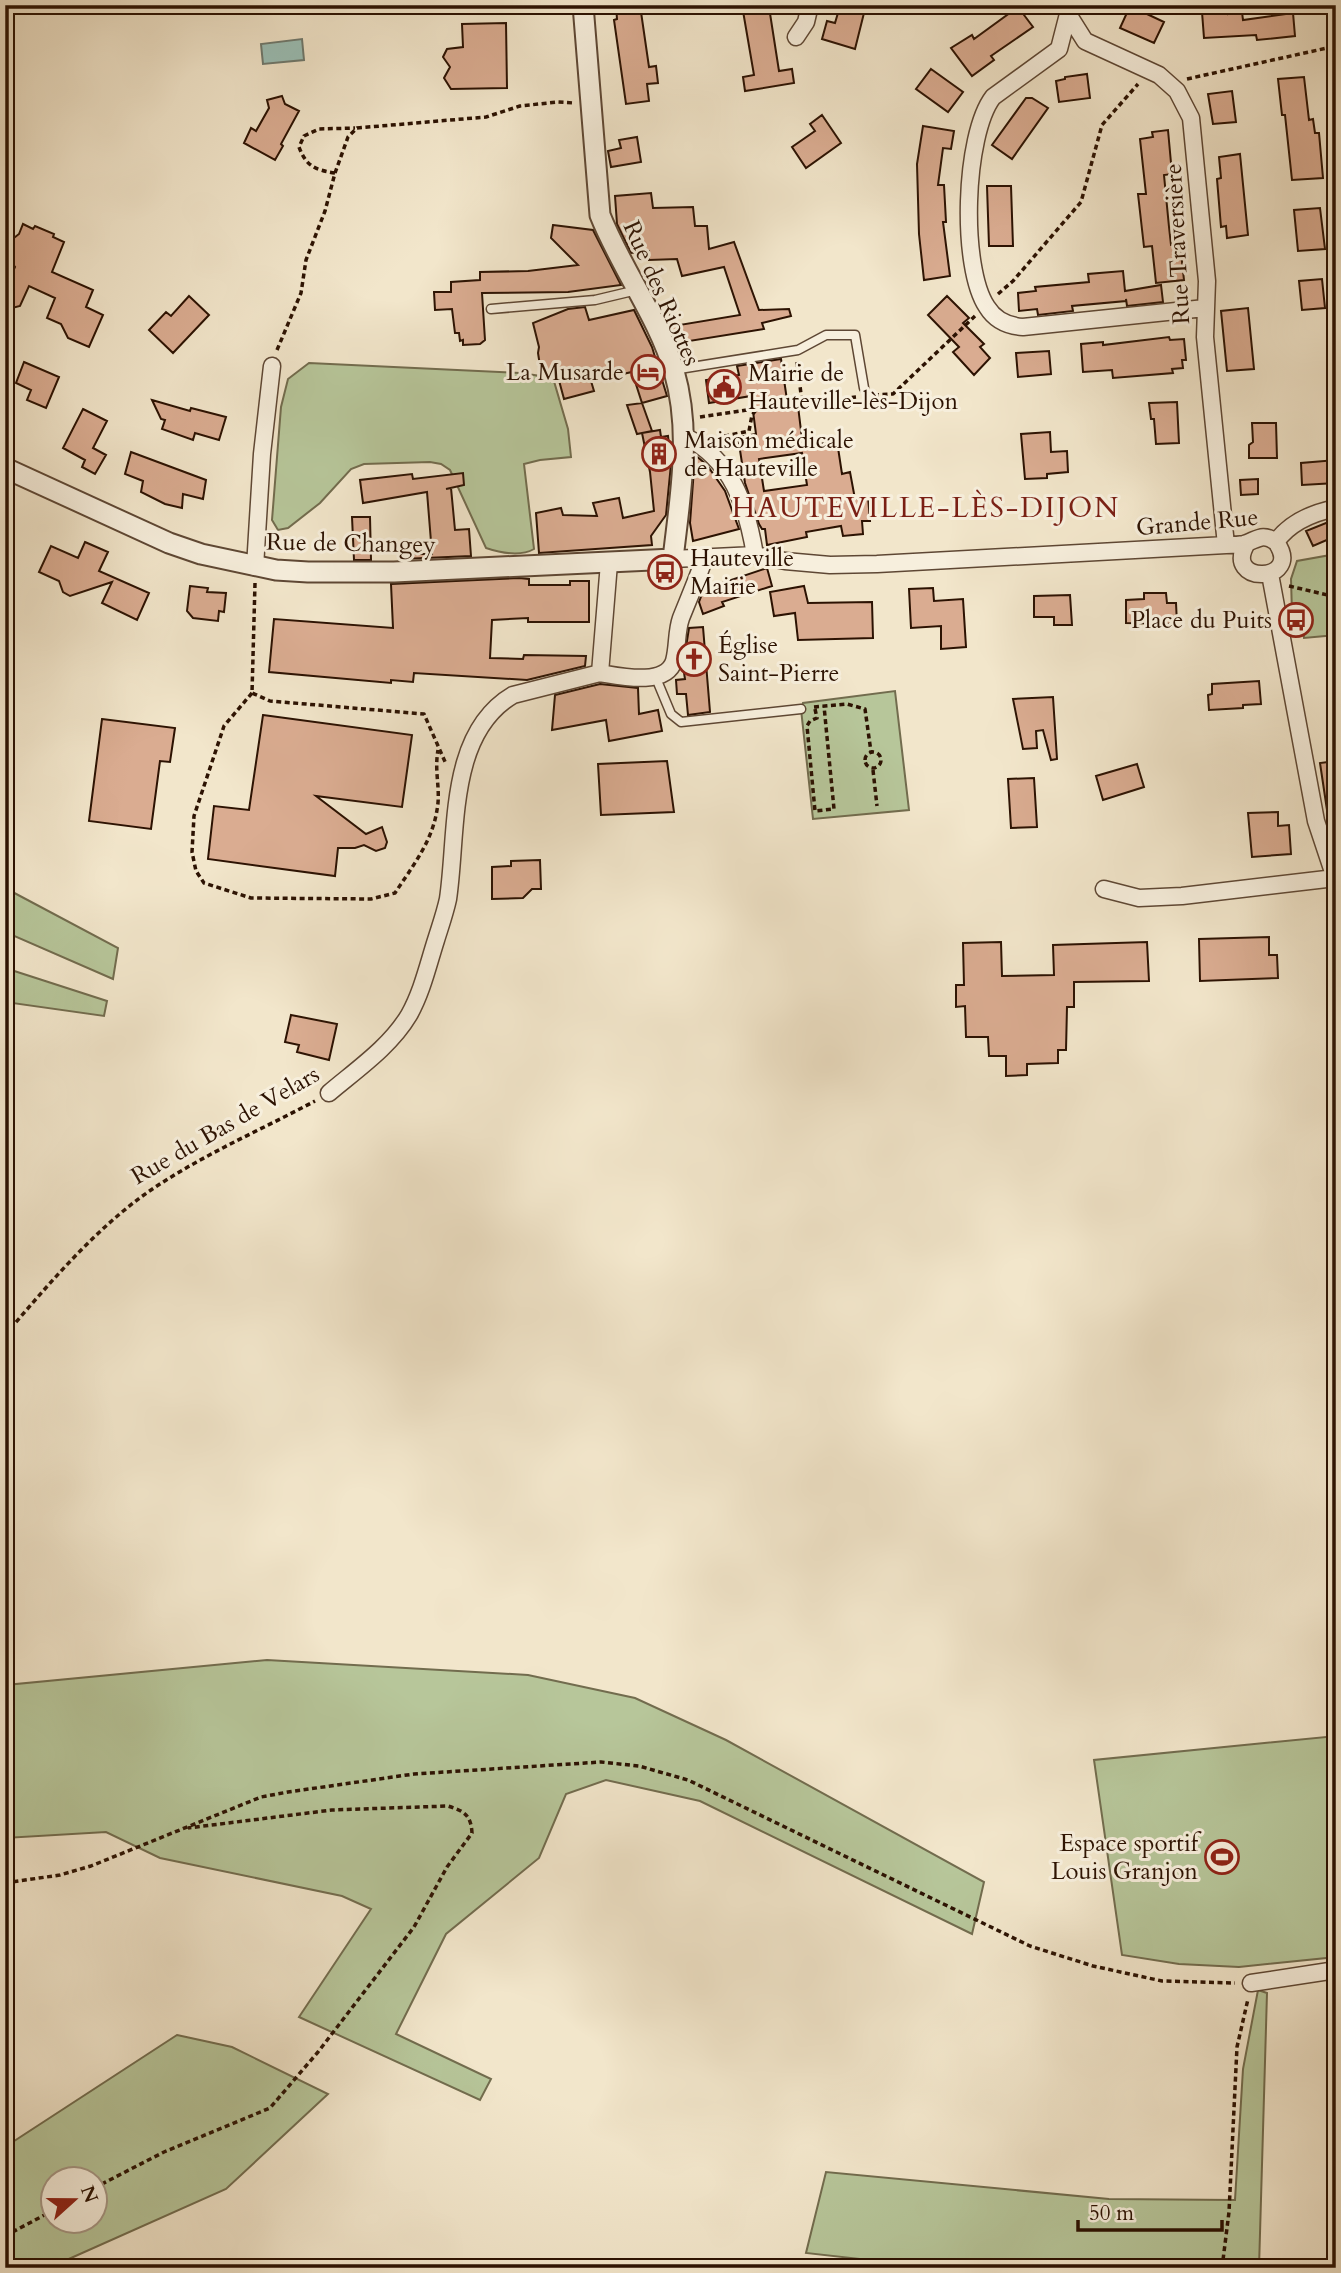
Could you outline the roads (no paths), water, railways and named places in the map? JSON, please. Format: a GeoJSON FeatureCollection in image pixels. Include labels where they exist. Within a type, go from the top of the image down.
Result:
{"type":"FeatureCollection","features":[{"type":"Feature","properties":{"kind":"street","name":"Rue des Riottes"},"geometry":{"type":"LineString","coordinates":[[583,5],[600,215],[673,370],[684,420],[692,440],[682,484],[673,559]]}},
{"type":"Feature","properties":{"kind":"street"},"geometry":{"type":"LineString","coordinates":[[796,37],[806,22],[810,5]]}},
{"type":"Feature","properties":{"kind":"street"},"geometry":{"type":"LineString","coordinates":[[1070,8],[1059,49],[993,97],[978,126],[970,176],[970,227],[974,270],[985,306],[1008,325],[1023,327],[1205,308]]}},
{"type":"Feature","properties":{"kind":"street","name":"Rue Traversière"},"geometry":{"type":"LineString","coordinates":[[1070,8],[1085,41],[1149,69],[1169,83],[1187,108],[1194,128],[1207,281],[1205,337],[1227,545]]}},
{"type":"Feature","properties":{"kind":"street"},"geometry":{"type":"LineString","coordinates":[[255,567],[262,454],[272,366]]}},
{"type":"Feature","properties":{"kind":"street"},"geometry":{"type":"LineString","coordinates":[[692,440],[721,463],[735,484],[746,514],[755,555]]}},
{"type":"Feature","properties":{"kind":"street","name":"Rue de Changey"},"geometry":{"type":"LineString","coordinates":[[5,468],[169,544],[255,567],[308,572],[373,572],[673,559]]}},
{"type":"Feature","properties":{"kind":"street","name":"Grande Rue"},"geometry":{"type":"LineString","coordinates":[[673,559],[755,555],[830,565],[877,564],[1227,545],[1247,543],[1265,536],[1276,542],[1305,518],[1336,508]]}},
{"type":"Feature","properties":{"kind":"street"},"geometry":{"type":"LineString","coordinates":[[1104,889],[1139,898],[1335,880],[1316,821],[1271,581],[1281,560],[1280,547],[1276,542]]}},
{"type":"Feature","properties":{"kind":"street"},"geometry":{"type":"LineString","coordinates":[[1247,543],[1242,555],[1246,567],[1271,581]]}},
{"type":"Feature","properties":{"kind":"street"},"geometry":{"type":"LineString","coordinates":[[656,678],[671,668],[675,659],[675,642],[681,618],[705,557]]}},
{"type":"Feature","properties":{"kind":"street"},"geometry":{"type":"LineString","coordinates":[[600,673],[609,563]]}},
{"type":"Feature","properties":{"kind":"street","name":"Rue du Bas de Velars"},"geometry":{"type":"LineString","coordinates":[[329,1093],[383,1047],[408,1016],[424,980],[447,902],[460,788],[470,745],[479,726],[501,702],[513,695],[600,673],[656,678]]}},
{"type":"Feature","properties":{"kind":"street"},"geometry":{"type":"LineString","coordinates":[[1251,1983],[1336,1970]]}},
{"type":"Feature","properties":{"kind":"lane"},"geometry":{"type":"LineString","coordinates":[[491,309],[594,300],[637,290]]}},
{"type":"Feature","properties":{"kind":"lane"},"geometry":{"type":"LineString","coordinates":[[673,370],[798,350],[826,335],[855,335],[864,388]]}},
{"type":"Feature","properties":{"kind":"lane"},"geometry":{"type":"LineString","coordinates":[[656,678],[671,714],[681,722],[801,709]]}},
{"type":"Feature","properties":{"kind":"water"},"geometry":{"type":"Polygon","coordinates":[[[302,39],[304,60],[263,64],[261,44],[302,39]]]}},
{"type":"Feature","properties":{"kind":"place","name":"La Musarde"},"geometry":{"type":"Point","coordinates":[648,372]}},
{"type":"Feature","properties":{"kind":"place","name":"Mairie de Hauteville-lès-Dijon"},"geometry":{"type":"Point","coordinates":[724,387]}},
{"type":"Feature","properties":{"kind":"place","name":"Maison médicale de Hauteville"},"geometry":{"type":"Point","coordinates":[659,454]}},
{"type":"Feature","properties":{"kind":"place","name":"Hauteville Mairie"},"geometry":{"type":"Point","coordinates":[665,572]}},
{"type":"Feature","properties":{"kind":"place","name":"Place du Puits"},"geometry":{"type":"Point","coordinates":[1296,620]}},
{"type":"Feature","properties":{"kind":"place","name":"Église Saint-Pierre"},"geometry":{"type":"Point","coordinates":[694,659]}},
{"type":"Feature","properties":{"kind":"place","name":"Espace sportif Louis Granjon"},"geometry":{"type":"Point","coordinates":[1222,1857]}},
{"type":"Feature","properties":{"kind":"district","name":"HAUTEVILLE-LÈS-DIJON"},"geometry":{"type":"Point","coordinates":[926,507]}}]}
